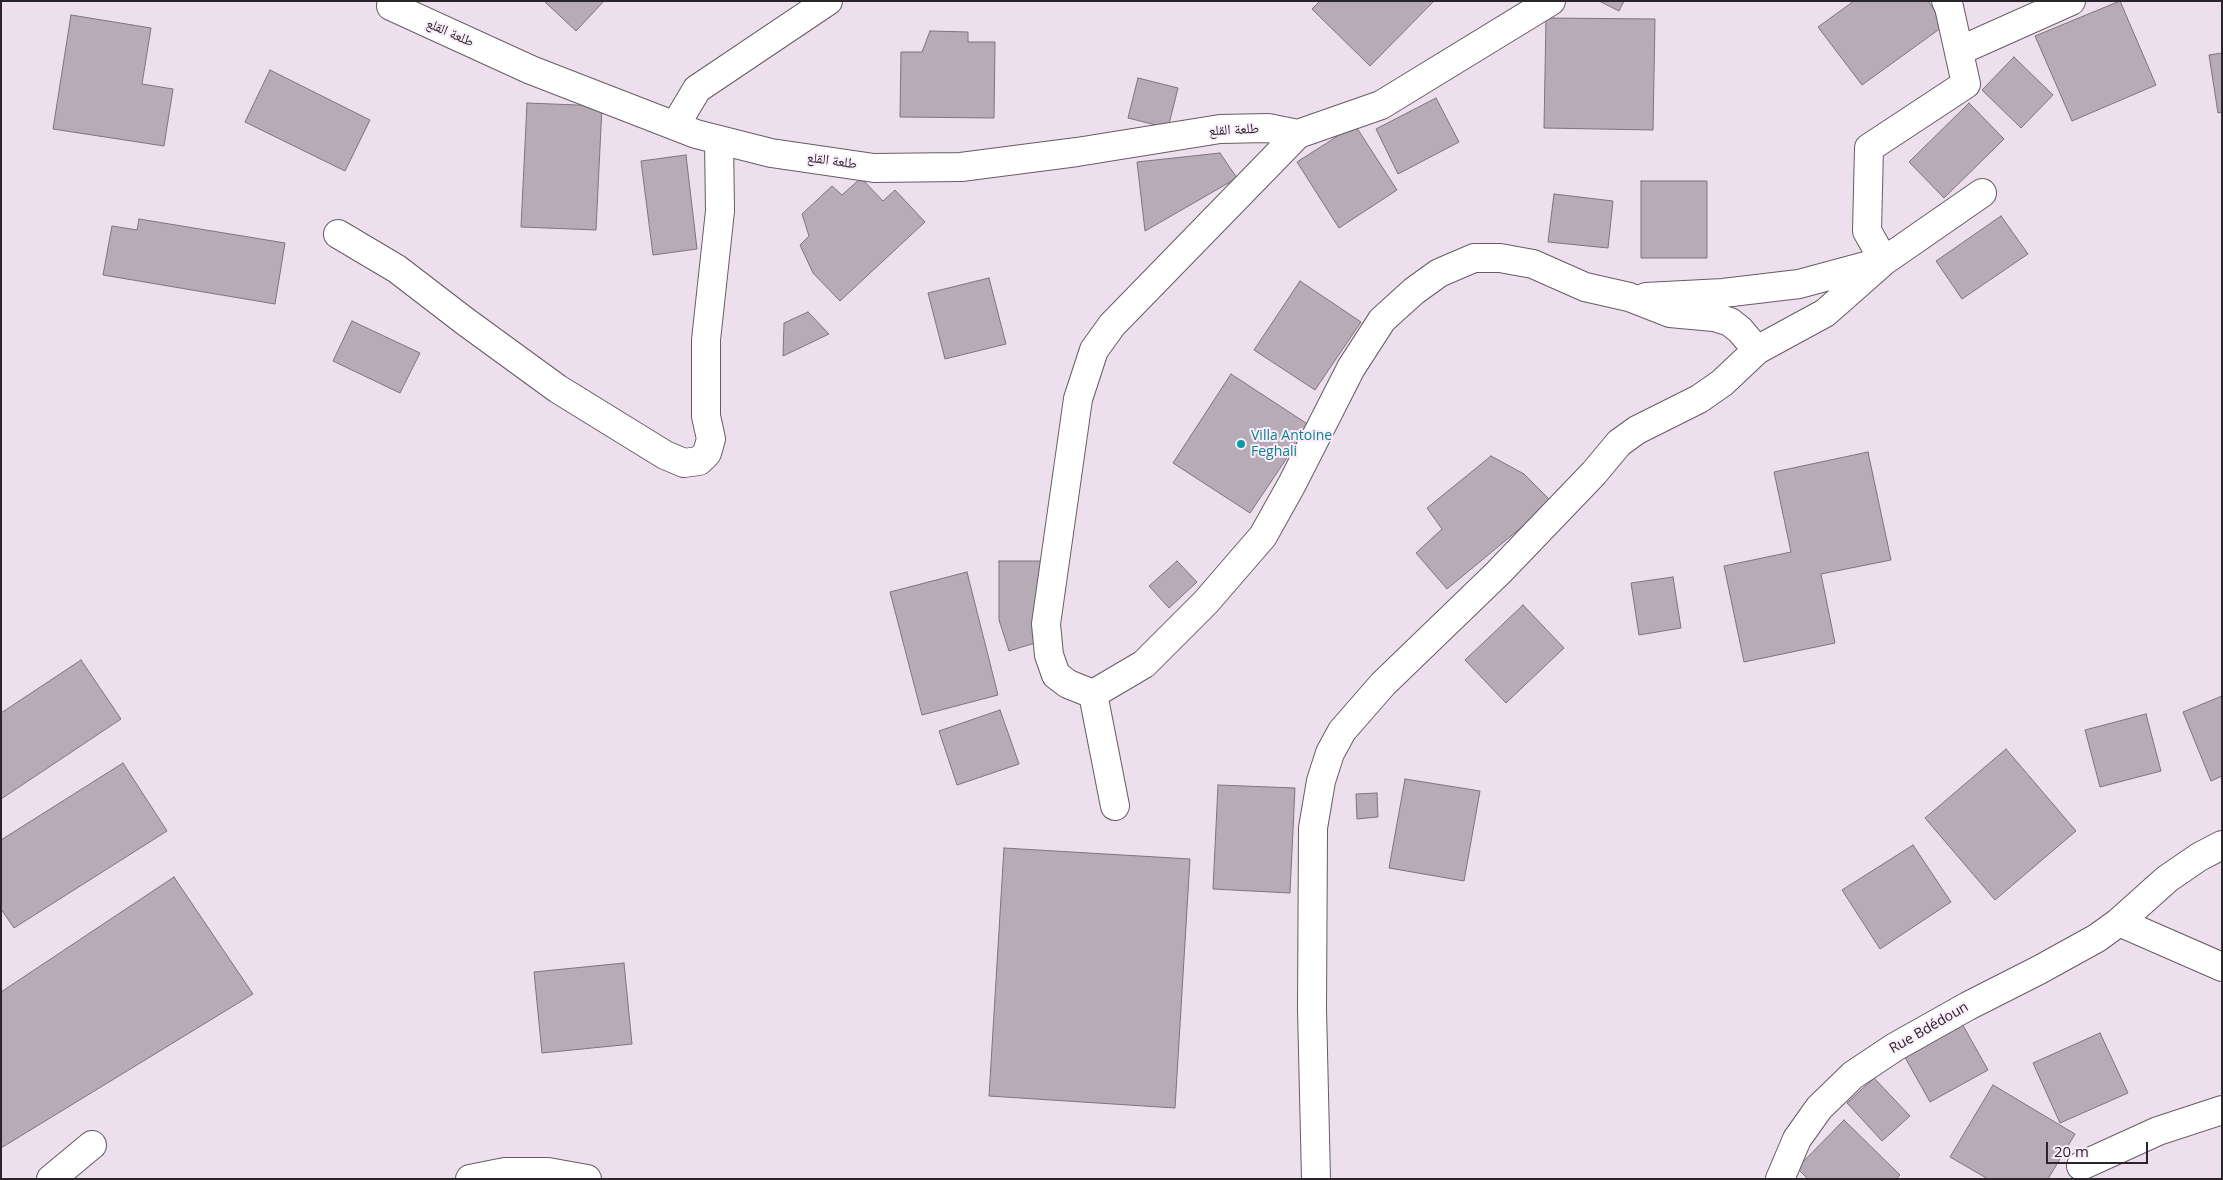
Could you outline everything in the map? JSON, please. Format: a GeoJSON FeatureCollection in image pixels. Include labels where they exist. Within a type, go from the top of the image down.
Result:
{"type":"FeatureCollection","features":[{"type":"Feature","properties":{"kind":"street"},"geometry":{"type":"LineString","coordinates":[[675,126],[697,89],[828,1]]}},
{"type":"Feature","properties":{"kind":"street"},"geometry":{"type":"LineString","coordinates":[[1093,694],[1068,684],[1056,674],[1049,655],[1046,624],[1078,399],[1094,350],[1112,325],[1147,287],[1298,134],[1381,105],[1551,1]]}},
{"type":"Feature","properties":{"kind":"street"},"geometry":{"type":"LineString","coordinates":[[1884,261],[1867,231],[1869,148],[1966,84],[1949,7],[1946,1]]}},
{"type":"Feature","properties":{"kind":"street"},"geometry":{"type":"LineString","coordinates":[[1959,51],[2071,1]]}},
{"type":"Feature","properties":{"kind":"street","name":"طلعة القلع"},"geometry":{"type":"LineString","coordinates":[[391,3],[531,70],[675,126],[719,141],[771,153],[874,168],[961,167],[1077,152],[1220,129],[1268,128],[1298,134]]}},
{"type":"Feature","properties":{"kind":"street"},"geometry":{"type":"LineString","coordinates":[[338,234],[397,270],[558,388],[665,455],[684,463],[699,462],[707,453],[711,439],[706,416],[706,340],[720,211],[719,141]]}},
{"type":"Feature","properties":{"kind":"street"},"geometry":{"type":"LineString","coordinates":[[1316,1179],[1312,1009],[1313,828],[1321,781],[1330,753],[1342,731],[1383,684],[1498,573],[1594,473],[1618,443],[1637,430],[1699,399],[1722,383],[1757,350],[1825,313],[1884,261],[1982,193]]}},
{"type":"Feature","properties":{"kind":"street"},"geometry":{"type":"LineString","coordinates":[[1093,694],[1144,664],[1206,602],[1263,536],[1292,484],[1351,368],[1382,320],[1414,291],[1439,273],[1474,258],[1500,258],[1534,264],[1585,287],[1629,297],[1670,313],[1714,317],[1730,322],[1740,330],[1757,350]]}},
{"type":"Feature","properties":{"kind":"street"},"geometry":{"type":"LineString","coordinates":[[1629,297],[1723,293],[1799,284],[1884,261]]}},
{"type":"Feature","properties":{"kind":"street"},"geometry":{"type":"LineString","coordinates":[[1093,694],[1116,806]]}},
{"type":"Feature","properties":{"kind":"street","name":"Rue Bdédoun"},"geometry":{"type":"LineString","coordinates":[[1780,1179],[1797,1139],[1819,1108],[1854,1075],[1903,1042],[2097,938],[2119,922],[2167,878],[2199,857],[2222,845]]}},
{"type":"Feature","properties":{"kind":"street"},"geometry":{"type":"LineString","coordinates":[[2119,922],[2222,967]]}},
{"type":"Feature","properties":{"kind":"street"},"geometry":{"type":"LineString","coordinates":[[2081,1166],[2158,1132],[2222,1110]]}},
{"type":"Feature","properties":{"kind":"street"},"geometry":{"type":"LineString","coordinates":[[51,1179],[92,1144]]}},
{"type":"Feature","properties":{"kind":"street"},"geometry":{"type":"LineString","coordinates":[[470,1179],[505,1172],[548,1172],[587,1179]]}},
{"type":"Feature","properties":{"kind":"building"},"geometry":{"type":"Polygon","coordinates":[[[544,1],[604,1],[576,31],[544,1]]]}},
{"type":"Feature","properties":{"kind":"building"},"geometry":{"type":"Polygon","coordinates":[[[1320,1],[1434,1],[1370,66],[1312,9],[1320,1]]]}},
{"type":"Feature","properties":{"kind":"building"},"geometry":{"type":"Polygon","coordinates":[[[1599,1],[1624,1],[1619,11],[1599,1]]]}},
{"type":"Feature","properties":{"kind":"building"},"geometry":{"type":"Polygon","coordinates":[[[1854,1],[1928,1],[1945,25],[1862,85],[1818,27],[1854,1]]]}},
{"type":"Feature","properties":{"kind":"building"},"geometry":{"type":"Polygon","coordinates":[[[2120,1],[2156,85],[2072,121],[2035,36],[2120,1]]]}},
{"type":"Feature","properties":{"kind":"building"},"geometry":{"type":"Polygon","coordinates":[[[71,15],[151,28],[142,84],[173,89],[164,146],[53,129],[71,15]]]}},
{"type":"Feature","properties":{"kind":"building"},"geometry":{"type":"Polygon","coordinates":[[[1546,18],[1655,19],[1653,130],[1544,128],[1546,18]]]}},
{"type":"Feature","properties":{"kind":"building"},"geometry":{"type":"Polygon","coordinates":[[[930,31],[968,32],[968,42],[995,42],[994,118],[900,117],[901,52],[922,52],[930,31]]]}},
{"type":"Feature","properties":{"kind":"building"},"geometry":{"type":"Polygon","coordinates":[[[2222,53],[2222,112],[2218,113],[2209,55],[2222,53]]]}},
{"type":"Feature","properties":{"kind":"building"},"geometry":{"type":"Polygon","coordinates":[[[2014,57],[2053,95],[2021,128],[1982,90],[2014,57]]]}},
{"type":"Feature","properties":{"kind":"building"},"geometry":{"type":"Polygon","coordinates":[[[270,70],[370,120],[345,171],[245,122],[270,70]]]}},
{"type":"Feature","properties":{"kind":"building"},"geometry":{"type":"Polygon","coordinates":[[[1138,78],[1178,88],[1168,128],[1128,118],[1138,78]]]}},
{"type":"Feature","properties":{"kind":"building"},"geometry":{"type":"Polygon","coordinates":[[[1436,98],[1459,142],[1398,174],[1376,129],[1436,98]]]}},
{"type":"Feature","properties":{"kind":"building"},"geometry":{"type":"Polygon","coordinates":[[[527,103],[602,106],[596,230],[521,227],[527,103]]]}},
{"type":"Feature","properties":{"kind":"building"},"geometry":{"type":"Polygon","coordinates":[[[1969,103],[2004,139],[1944,198],[1909,162],[1969,103]]]}},
{"type":"Feature","properties":{"kind":"building"},"geometry":{"type":"Polygon","coordinates":[[[1355,125],[1397,190],[1339,228],[1297,162],[1355,125]]]}},
{"type":"Feature","properties":{"kind":"building"},"geometry":{"type":"Polygon","coordinates":[[[1220,153],[1237,178],[1145,231],[1137,162],[1220,153]]]}},
{"type":"Feature","properties":{"kind":"building"},"geometry":{"type":"Polygon","coordinates":[[[686,155],[697,249],[653,255],[641,161],[686,155]]]}},
{"type":"Feature","properties":{"kind":"building"},"geometry":{"type":"Polygon","coordinates":[[[861,178],[883,201],[895,190],[925,222],[840,301],[813,273],[800,245],[809,236],[802,214],[832,186],[842,195],[861,178]]]}},
{"type":"Feature","properties":{"kind":"building"},"geometry":{"type":"Polygon","coordinates":[[[1641,181],[1707,181],[1707,258],[1641,258],[1641,181]]]}},
{"type":"Feature","properties":{"kind":"building"},"geometry":{"type":"Polygon","coordinates":[[[1554,194],[1613,201],[1608,248],[1548,242],[1554,194]]]}},
{"type":"Feature","properties":{"kind":"building"},"geometry":{"type":"Polygon","coordinates":[[[2001,216],[2028,254],[1962,299],[1936,261],[2001,216]]]}},
{"type":"Feature","properties":{"kind":"building"},"geometry":{"type":"Polygon","coordinates":[[[139,219],[285,243],[275,304],[103,275],[112,226],[137,230],[139,219]]]}},
{"type":"Feature","properties":{"kind":"building"},"geometry":{"type":"Polygon","coordinates":[[[989,278],[1006,344],[945,359],[928,293],[989,278]]]}},
{"type":"Feature","properties":{"kind":"building"},"geometry":{"type":"Polygon","coordinates":[[[1300,281],[1361,322],[1315,390],[1254,350],[1300,281]]]}},
{"type":"Feature","properties":{"kind":"building"},"geometry":{"type":"Polygon","coordinates":[[[808,312],[829,334],[783,356],[784,323],[808,312]]]}},
{"type":"Feature","properties":{"kind":"building"},"geometry":{"type":"Polygon","coordinates":[[[352,321],[420,353],[400,393],[333,361],[352,321]]]}},
{"type":"Feature","properties":{"kind":"building","name":"Villa Antoine Feghali"},"geometry":{"type":"Polygon","coordinates":[[[1231,374],[1309,425],[1250,513],[1173,463],[1231,374]]]}},
{"type":"Feature","properties":{"kind":"building"},"geometry":{"type":"Polygon","coordinates":[[[1868,452],[1891,560],[1821,574],[1835,643],[1744,662],[1724,566],[1791,552],[1774,472],[1868,452]]]}},
{"type":"Feature","properties":{"kind":"building"},"geometry":{"type":"Polygon","coordinates":[[[1491,456],[1524,474],[1552,502],[1447,589],[1416,553],[1442,529],[1427,508],[1491,456]]]}},
{"type":"Feature","properties":{"kind":"building"},"geometry":{"type":"Polygon","coordinates":[[[999,561],[1055,561],[1035,643],[1009,651],[999,620],[999,561]]]}},
{"type":"Feature","properties":{"kind":"building"},"geometry":{"type":"Polygon","coordinates":[[[1177,561],[1197,582],[1169,608],[1149,586],[1177,561]]]}},
{"type":"Feature","properties":{"kind":"building"},"geometry":{"type":"Polygon","coordinates":[[[967,572],[998,695],[922,715],[890,592],[967,572]]]}},
{"type":"Feature","properties":{"kind":"building"},"geometry":{"type":"Polygon","coordinates":[[[1673,577],[1681,628],[1639,635],[1631,583],[1673,577]]]}},
{"type":"Feature","properties":{"kind":"building"},"geometry":{"type":"Polygon","coordinates":[[[1523,605],[1564,648],[1506,703],[1465,660],[1523,605]]]}},
{"type":"Feature","properties":{"kind":"building"},"geometry":{"type":"Polygon","coordinates":[[[81,660],[121,719],[1,799],[1,713],[81,660]]]}},
{"type":"Feature","properties":{"kind":"building"},"geometry":{"type":"Polygon","coordinates":[[[2222,696],[2222,776],[2211,781],[2183,712],[2222,696]]]}},
{"type":"Feature","properties":{"kind":"building"},"geometry":{"type":"Polygon","coordinates":[[[1000,710],[1019,764],[957,785],[939,731],[1000,710]]]}},
{"type":"Feature","properties":{"kind":"building"},"geometry":{"type":"Polygon","coordinates":[[[2146,714],[2161,771],[2100,787],[2085,730],[2146,714]]]}},
{"type":"Feature","properties":{"kind":"building"},"geometry":{"type":"Polygon","coordinates":[[[2006,749],[2076,831],[1995,900],[1925,818],[2006,749]]]}},
{"type":"Feature","properties":{"kind":"building"},"geometry":{"type":"Polygon","coordinates":[[[123,763],[167,831],[14,928],[1,909],[1,840],[123,763]]]}},
{"type":"Feature","properties":{"kind":"building"},"geometry":{"type":"Polygon","coordinates":[[[1405,779],[1480,791],[1464,881],[1389,868],[1405,779]]]}},
{"type":"Feature","properties":{"kind":"building"},"geometry":{"type":"Polygon","coordinates":[[[1218,785],[1295,788],[1290,893],[1213,889],[1218,785]]]}},
{"type":"Feature","properties":{"kind":"building"},"geometry":{"type":"Polygon","coordinates":[[[1377,793],[1378,817],[1357,819],[1356,794],[1377,793]]]}},
{"type":"Feature","properties":{"kind":"building"},"geometry":{"type":"Polygon","coordinates":[[[1913,845],[1951,902],[1880,949],[1842,890],[1913,845]]]}},
{"type":"Feature","properties":{"kind":"building"},"geometry":{"type":"Polygon","coordinates":[[[1004,848],[1190,859],[1175,1108],[989,1096],[1004,848]]]}},
{"type":"Feature","properties":{"kind":"building"},"geometry":{"type":"Polygon","coordinates":[[[174,877],[253,994],[1,1148],[1,992],[174,877]]]}},
{"type":"Feature","properties":{"kind":"building"},"geometry":{"type":"Polygon","coordinates":[[[624,963],[632,1044],[542,1053],[534,972],[624,963]]]}},
{"type":"Feature","properties":{"kind":"building"},"geometry":{"type":"Polygon","coordinates":[[[1960,1020],[1988,1070],[1930,1102],[1902,1052],[1960,1020]]]}},
{"type":"Feature","properties":{"kind":"building"},"geometry":{"type":"Polygon","coordinates":[[[2100,1033],[2128,1093],[2060,1123],[2033,1063],[2100,1033]]]}},
{"type":"Feature","properties":{"kind":"building"},"geometry":{"type":"Polygon","coordinates":[[[1874,1078],[1910,1116],[1882,1141],[1847,1103],[1874,1078]]]}},
{"type":"Feature","properties":{"kind":"building"},"geometry":{"type":"Polygon","coordinates":[[[1993,1085],[2075,1134],[2048,1179],[1988,1179],[1950,1157],[1993,1085]]]}},
{"type":"Feature","properties":{"kind":"building"},"geometry":{"type":"Polygon","coordinates":[[[1844,1120],[1900,1175],[1896,1179],[1808,1179],[1797,1168],[1844,1120]]]}},
{"type":"Feature","properties":{"kind":"place","name":"Villa Antoine Feghali"},"geometry":{"type":"Point","coordinates":[1241,444]}}]}
